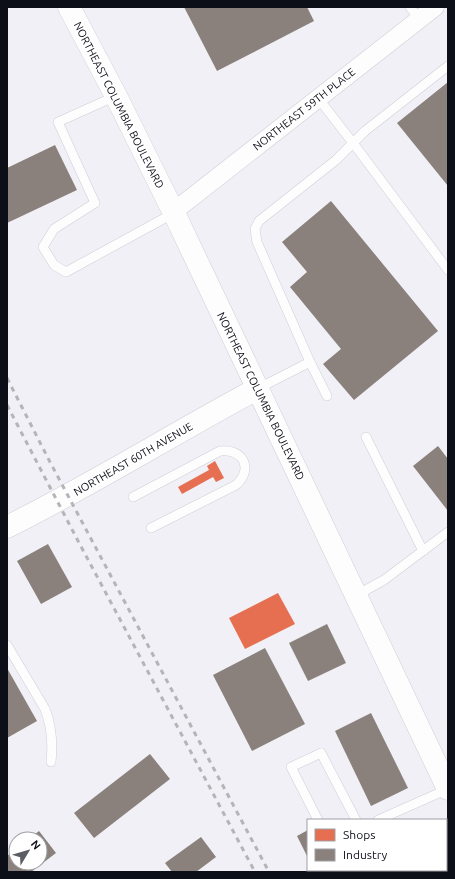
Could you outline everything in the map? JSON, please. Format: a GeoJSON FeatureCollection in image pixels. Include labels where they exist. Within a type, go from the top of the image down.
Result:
{"type":"FeatureCollection","features":[{"type":"Feature","properties":{"kind":"main road","name":"NORTHEAST COLUMBIA BOULEVARD"},"geometry":{"type":"LineString","coordinates":[[69,7],[116,96],[174,212],[355,596],[447,784]]}},
{"type":"Feature","properties":{"kind":"main road","name":"NORTHEAST 60TH AVENUE"},"geometry":{"type":"LineString","coordinates":[[7,527],[48,507],[257,389]]}},
{"type":"Feature","properties":{"kind":"street","name":"NORTHEAST 59TH PLACE"},"geometry":{"type":"LineString","coordinates":[[174,212],[318,98],[414,13],[435,7]]}},
{"type":"Feature","properties":{"kind":"lane"},"geometry":{"type":"LineString","coordinates":[[327,396],[310,362],[257,242],[256,229],[259,221],[336,160],[364,131],[448,66]]}},
{"type":"Feature","properties":{"kind":"lane"},"geometry":{"type":"LineString","coordinates":[[116,96],[58,122],[95,203],[54,230],[43,247],[54,265],[66,272],[174,212]]}},
{"type":"Feature","properties":{"kind":"lane"},"geometry":{"type":"LineString","coordinates":[[318,98],[448,270]]}},
{"type":"Feature","properties":{"kind":"lane"},"geometry":{"type":"LineString","coordinates":[[257,389],[310,362]]}},
{"type":"Feature","properties":{"kind":"lane"},"geometry":{"type":"LineString","coordinates":[[366,437],[423,551]]}},
{"type":"Feature","properties":{"kind":"lane"},"geometry":{"type":"LineString","coordinates":[[133,497],[220,451],[232,451],[242,458],[245,470],[244,476],[236,485],[151,528]]}},
{"type":"Feature","properties":{"kind":"lane"},"geometry":{"type":"LineString","coordinates":[[355,596],[384,580],[448,532]]}},
{"type":"Feature","properties":{"kind":"lane"},"geometry":{"type":"LineString","coordinates":[[7,645],[45,709],[49,719],[53,738],[51,762]]}},
{"type":"Feature","properties":{"kind":"lane"},"geometry":{"type":"LineString","coordinates":[[317,819],[291,767],[321,752],[355,819]]}},
{"type":"Feature","properties":{"kind":"lane"},"geometry":{"type":"LineString","coordinates":[[380,819],[447,784]]}},
{"type":"Feature","properties":{"kind":"building: Shops"},"geometry":{"type":"Polygon","coordinates":[[[215,461],[224,478],[216,482],[213,477],[182,494],[178,487],[209,470],[207,466],[215,461]]]}},
{"type":"Feature","properties":{"kind":"building: Shops"},"geometry":{"type":"Polygon","coordinates":[[[278,593],[295,624],[245,649],[229,618],[278,593]]]}},
{"type":"Feature","properties":{"kind":"building: Industry"},"geometry":{"type":"Polygon","coordinates":[[[184,7],[307,7],[314,21],[217,71],[184,7]]]}},
{"type":"Feature","properties":{"kind":"building: Industry"},"geometry":{"type":"Polygon","coordinates":[[[448,82],[448,186],[397,123],[448,82]]]}},
{"type":"Feature","properties":{"kind":"building: Industry"},"geometry":{"type":"Polygon","coordinates":[[[55,145],[77,190],[7,223],[7,168],[55,145]]]}},
{"type":"Feature","properties":{"kind":"building: Industry"},"geometry":{"type":"Polygon","coordinates":[[[331,201],[438,331],[354,400],[323,364],[341,349],[290,287],[307,272],[282,242],[331,201]]]}},
{"type":"Feature","properties":{"kind":"building: Industry"},"geometry":{"type":"Polygon","coordinates":[[[438,446],[448,459],[448,511],[413,466],[438,446]]]}},
{"type":"Feature","properties":{"kind":"building: Industry"},"geometry":{"type":"Polygon","coordinates":[[[48,544],[72,587],[41,604],[17,561],[48,544]]]}},
{"type":"Feature","properties":{"kind":"building: Industry"},"geometry":{"type":"Polygon","coordinates":[[[327,624],[346,663],[308,681],[289,643],[327,624]]]}},
{"type":"Feature","properties":{"kind":"building: Industry"},"geometry":{"type":"Polygon","coordinates":[[[265,648],[305,724],[252,751],[213,675],[265,648]]]}},
{"type":"Feature","properties":{"kind":"building: Industry"},"geometry":{"type":"Polygon","coordinates":[[[7,668],[37,721],[7,738],[7,668]]]}},
{"type":"Feature","properties":{"kind":"building: Industry"},"geometry":{"type":"Polygon","coordinates":[[[371,713],[408,788],[371,806],[335,731],[371,713]]]}},
{"type":"Feature","properties":{"kind":"building: Industry"},"geometry":{"type":"Polygon","coordinates":[[[150,754],[170,779],[94,838],[74,813],[150,754]]]}},
{"type":"Feature","properties":{"kind":"building: Industry"},"geometry":{"type":"Polygon","coordinates":[[[307,831],[307,856],[297,836],[307,831]]]}},
{"type":"Feature","properties":{"kind":"building: Industry"},"geometry":{"type":"Polygon","coordinates":[[[201,837],[216,857],[196,872],[172,872],[165,863],[201,837]]]}},
{"type":"Feature","properties":{"kind":"building: Industry"},"geometry":{"type":"Polygon","coordinates":[[[48,843],[56,853],[48,859],[48,843]]]}},
{"type":"Feature","properties":{"kind":"building: Industry"},"geometry":{"type":"Polygon","coordinates":[[[8,855],[8,871],[32,871],[8,872],[7,856],[8,855]]]}},
{"type":"Feature","properties":{"kind":"building: Industry"},"geometry":{"type":"Polygon","coordinates":[[[314,871],[355,872],[315,872],[314,871]]]}},
{"type":"Feature","properties":{"kind":"railway"},"geometry":{"type":"LineString","coordinates":[[7,378],[50,462],[269,872]]}},
{"type":"Feature","properties":{"kind":"railway"},"geometry":{"type":"LineString","coordinates":[[7,405],[255,872]]}}]}
